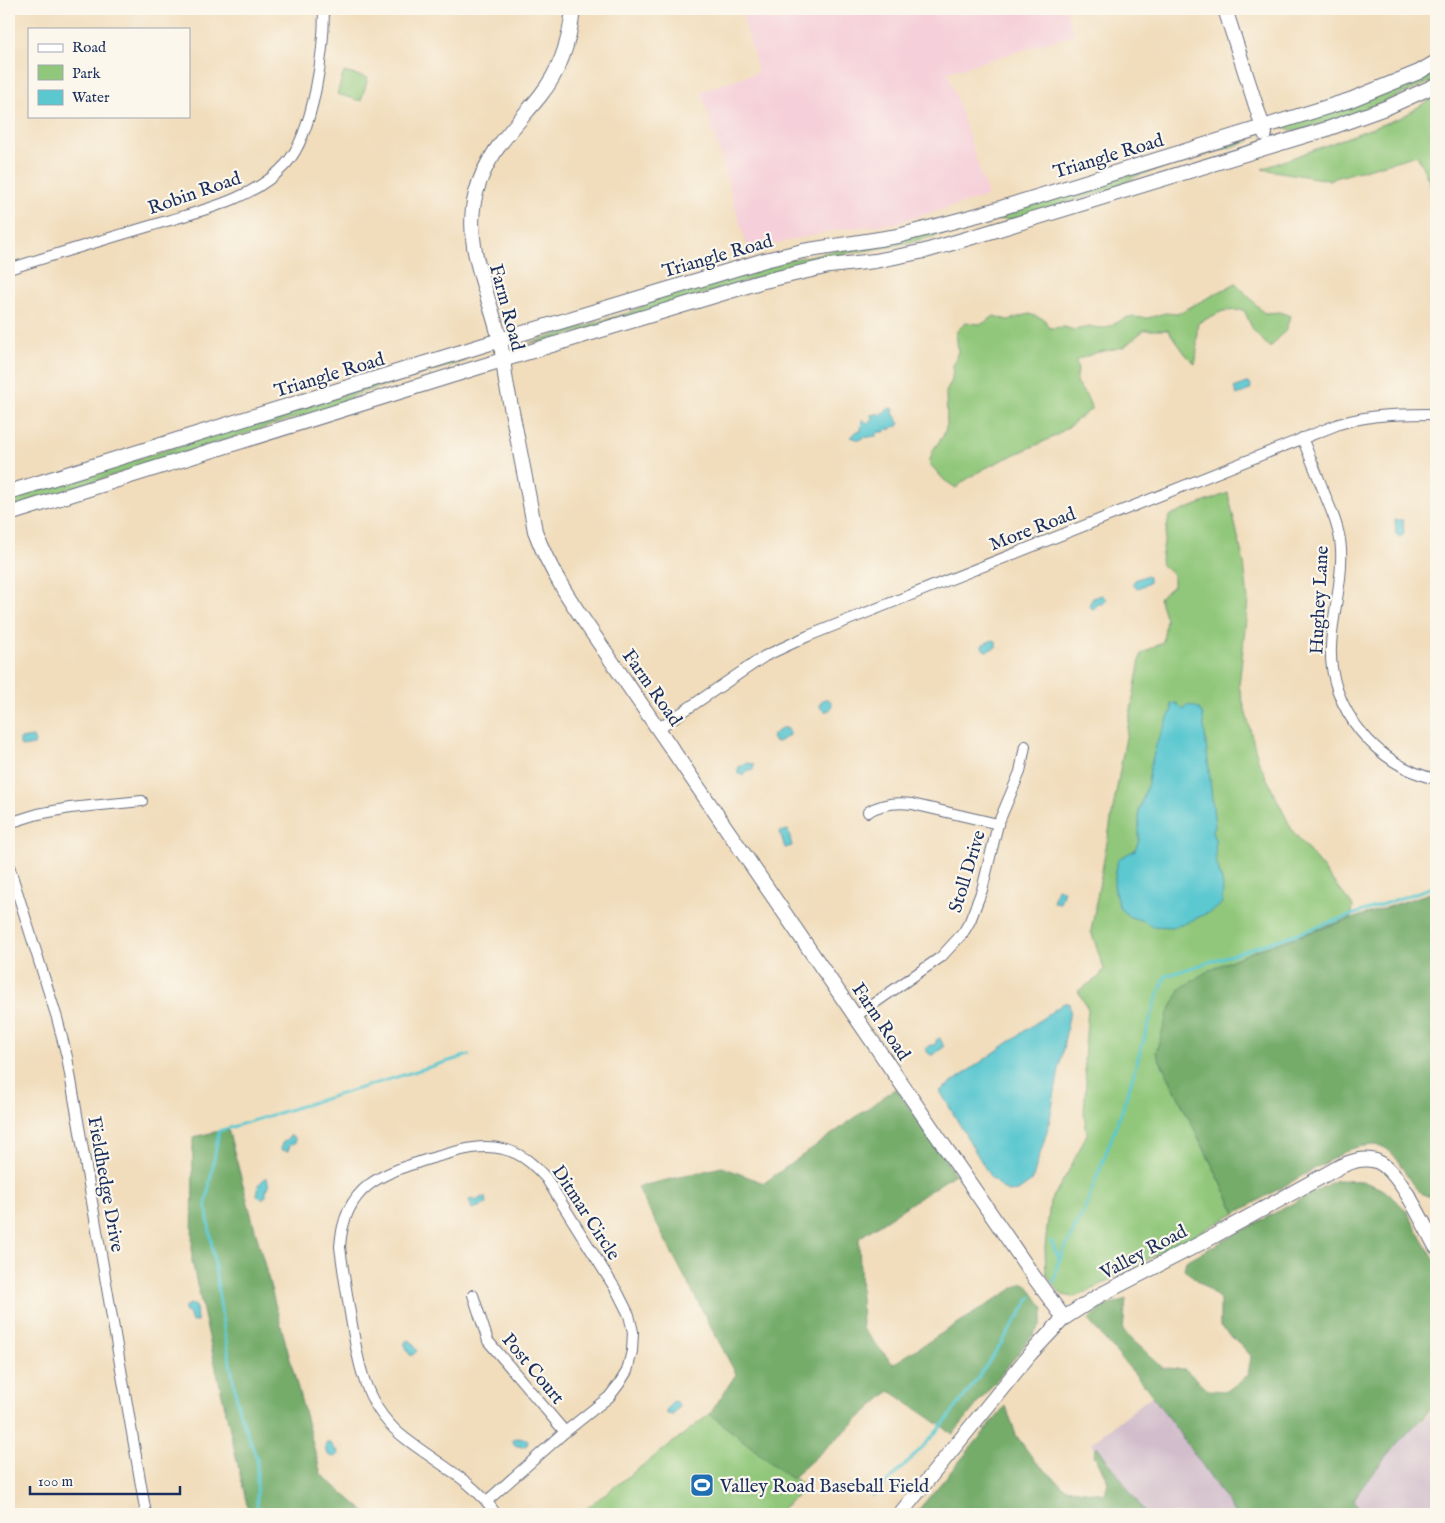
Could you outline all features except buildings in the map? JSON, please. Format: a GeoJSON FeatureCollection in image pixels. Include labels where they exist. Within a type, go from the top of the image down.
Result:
{"type":"FeatureCollection","features":[{"type":"Feature","properties":{"kind":"street","name":"Robin Road"},"geometry":{"type":"LineString","coordinates":[[9,269],[211,206],[245,194],[261,186],[271,178],[286,164],[303,134],[314,93],[320,58],[324,30],[324,9]]}},
{"type":"Feature","properties":{"kind":"street","name":"Farm Road"},"geometry":{"type":"LineString","coordinates":[[573,9],[566,48],[551,81],[498,145],[486,164],[476,192],[472,232],[473,244],[500,340],[535,531],[541,548],[551,570],[617,669],[1064,1318]]}},
{"type":"Feature","properties":{"kind":"street"},"geometry":{"type":"LineString","coordinates":[[1226,9],[1269,146]]}},
{"type":"Feature","properties":{"kind":"street","name":"Triangle Road"},"geometry":{"type":"LineString","coordinates":[[9,492],[765,260],[803,251],[930,229],[1350,100],[1419,72],[1436,62]]}},
{"type":"Feature","properties":{"kind":"street","name":"Triangle Road"},"geometry":{"type":"LineString","coordinates":[[9,514],[503,360],[794,273],[925,251],[1327,129],[1388,107],[1436,85]]}},
{"type":"Feature","properties":{"kind":"street","name":"More Road"},"geometry":{"type":"LineString","coordinates":[[659,728],[765,656],[808,636],[1339,424],[1358,418],[1398,414],[1436,414]]}},
{"type":"Feature","properties":{"kind":"street","name":"Hughey Lane"},"geometry":{"type":"LineString","coordinates":[[1302,438],[1334,520],[1341,549],[1341,565],[1331,648],[1334,680],[1340,696],[1354,722],[1376,748],[1408,770],[1436,779]]}},
{"type":"Feature","properties":{"kind":"street","name":"Stoll Drive"},"geometry":{"type":"LineString","coordinates":[[856,1016],[941,957],[963,933],[970,921],[982,890],[998,824],[1020,772],[1025,746]]}},
{"type":"Feature","properties":{"kind":"street"},"geometry":{"type":"LineString","coordinates":[[9,823],[38,814],[70,808],[142,801]]}},
{"type":"Feature","properties":{"kind":"street"},"geometry":{"type":"LineString","coordinates":[[868,812],[878,806],[898,802],[998,824]]}},
{"type":"Feature","properties":{"kind":"street","name":"Fieldhedge Drive"},"geometry":{"type":"LineString","coordinates":[[9,866],[57,1018],[67,1057],[146,1514]]}},
{"type":"Feature","properties":{"kind":"street","name":"Ditmar Circle"},"geometry":{"type":"LineString","coordinates":[[487,1501],[565,1432],[609,1397],[627,1371],[633,1332],[629,1315],[618,1293],[546,1178],[533,1164],[522,1156],[501,1148],[482,1147],[467,1148],[399,1168],[374,1180],[358,1196],[347,1213],[341,1230],[340,1247],[361,1374],[378,1410],[391,1426],[406,1439],[460,1477],[487,1501],[496,1514]]}},
{"type":"Feature","properties":{"kind":"street","name":"Valley Road"},"geometry":{"type":"LineString","coordinates":[[900,1514],[1030,1354],[1064,1318],[1100,1295],[1341,1166],[1363,1159],[1378,1162],[1394,1174],[1436,1247]]}},
{"type":"Feature","properties":{"kind":"street","name":"Post Court"},"geometry":{"type":"LineString","coordinates":[[473,1295],[488,1341],[565,1432]]}},
{"type":"Feature","properties":{"kind":"shaded area"},"geometry":{"type":"Polygon","coordinates":[[[741,9],[1066,9],[1074,35],[948,72],[988,196],[895,223],[836,230],[748,250],[701,91],[758,72],[741,9]]]}},
{"type":"Feature","properties":{"kind":"shaded area"},"geometry":{"type":"Polygon","coordinates":[[[1154,1394],[1247,1514],[1142,1514],[1091,1443],[1154,1394]]]}},
{"type":"Feature","properties":{"kind":"shaded area"},"geometry":{"type":"Polygon","coordinates":[[[1436,1408],[1436,1514],[1346,1514],[1331,1495],[1436,1408]]]}},
{"type":"Feature","properties":{"kind":"green space"},"geometry":{"type":"Polygon","coordinates":[[[1436,69],[1436,78],[1431,82],[1354,114],[1296,131],[1281,128],[1436,69]]]}},
{"type":"Feature","properties":{"kind":"green space"},"geometry":{"type":"Polygon","coordinates":[[[344,72],[368,78],[361,101],[337,94],[344,72]]]}},
{"type":"Feature","properties":{"kind":"green space"},"geometry":{"type":"Polygon","coordinates":[[[1436,96],[1436,192],[1433,190],[1417,155],[1328,180],[1262,169],[1402,117],[1436,96]]]}},
{"type":"Feature","properties":{"kind":"green space"},"geometry":{"type":"Polygon","coordinates":[[[1250,138],[1250,141],[1137,176],[1111,189],[1010,220],[998,219],[995,216],[1250,138]]]}},
{"type":"Feature","properties":{"kind":"green space"},"geometry":{"type":"Polygon","coordinates":[[[968,224],[968,227],[932,237],[893,246],[826,257],[548,341],[529,343],[631,312],[659,298],[774,263],[968,224]]]}},
{"type":"Feature","properties":{"kind":"green space"},"geometry":{"type":"Polygon","coordinates":[[[1236,283],[1264,313],[1280,312],[1290,316],[1286,330],[1270,348],[1253,330],[1244,310],[1223,311],[1198,323],[1195,364],[1168,330],[1144,330],[1124,347],[1095,353],[1076,360],[1078,370],[1076,383],[1087,397],[1092,409],[1060,433],[978,472],[956,488],[944,480],[929,463],[933,450],[943,436],[947,425],[946,392],[952,380],[953,366],[958,351],[956,332],[965,323],[982,324],[994,316],[1008,320],[1029,314],[1044,319],[1049,328],[1065,327],[1074,330],[1090,327],[1106,328],[1128,317],[1148,318],[1165,313],[1177,314],[1236,283]]]}},
{"type":"Feature","properties":{"kind":"green space"},"geometry":{"type":"Polygon","coordinates":[[[464,359],[465,361],[363,392],[327,408],[9,508],[9,499],[452,361],[464,359]]]}},
{"type":"Feature","properties":{"kind":"green space"},"geometry":{"type":"Polygon","coordinates":[[[1228,493],[1244,563],[1248,600],[1239,686],[1258,760],[1292,830],[1353,906],[1351,918],[1254,951],[1211,969],[1156,1052],[1236,1213],[1083,1294],[1073,1297],[1063,1295],[1058,1291],[1046,1273],[1045,1247],[1050,1202],[1087,1134],[1084,1114],[1086,1082],[1084,1059],[1088,1009],[1078,991],[1099,977],[1104,969],[1091,931],[1141,654],[1163,642],[1166,619],[1159,598],[1173,586],[1173,574],[1160,564],[1169,516],[1228,493]]]}},
{"type":"Feature","properties":{"kind":"green space"},"geometry":{"type":"Polygon","coordinates":[[[1436,891],[1436,1197],[1426,1195],[1418,1190],[1393,1154],[1385,1148],[1368,1145],[1348,1150],[1236,1213],[1156,1052],[1168,1013],[1181,988],[1211,969],[1254,951],[1436,891]]]}},
{"type":"Feature","properties":{"kind":"green space"},"geometry":{"type":"Polygon","coordinates":[[[896,1088],[955,1174],[859,1238],[862,1328],[893,1364],[1022,1283],[1027,1284],[1044,1309],[1041,1325],[953,1434],[890,1391],[791,1479],[710,1414],[736,1374],[637,1187],[722,1167],[764,1183],[896,1088]]]}},
{"type":"Feature","properties":{"kind":"green space"},"geometry":{"type":"Polygon","coordinates":[[[228,1129],[321,1474],[367,1514],[249,1514],[192,1262],[193,1137],[228,1129]]]}},
{"type":"Feature","properties":{"kind":"green space"},"geometry":{"type":"Polygon","coordinates":[[[1336,1180],[1362,1181],[1384,1190],[1406,1210],[1436,1263],[1436,1404],[1392,1450],[1354,1499],[1360,1514],[1235,1514],[1146,1387],[1088,1320],[1101,1308],[1126,1299],[1123,1331],[1163,1368],[1185,1369],[1208,1390],[1227,1391],[1248,1375],[1251,1356],[1220,1327],[1220,1299],[1184,1269],[1186,1261],[1336,1180]]]}},
{"type":"Feature","properties":{"kind":"green space"},"geometry":{"type":"Polygon","coordinates":[[[1006,1406],[1016,1435],[1034,1460],[1065,1488],[1105,1494],[1108,1481],[1094,1455],[1097,1446],[1146,1514],[915,1514],[1006,1406]]]}},
{"type":"Feature","properties":{"kind":"green space"},"geometry":{"type":"Polygon","coordinates":[[[710,1414],[807,1488],[775,1514],[579,1514],[710,1414]]]}},
{"type":"Feature","properties":{"kind":"water"},"geometry":{"type":"Polygon","coordinates":[[[1250,383],[1250,390],[1237,395],[1234,388],[1250,383]]]}},
{"type":"Feature","properties":{"kind":"water"},"geometry":{"type":"Polygon","coordinates":[[[890,408],[894,409],[893,413],[900,424],[897,427],[895,426],[890,430],[889,428],[884,432],[878,432],[876,436],[859,440],[851,437],[857,431],[861,431],[863,419],[867,423],[872,420],[871,414],[877,413],[879,415],[890,408]]]}},
{"type":"Feature","properties":{"kind":"water"},"geometry":{"type":"Polygon","coordinates":[[[1395,520],[1403,520],[1404,534],[1399,537],[1396,534],[1395,520]]]}},
{"type":"Feature","properties":{"kind":"water"},"geometry":{"type":"Polygon","coordinates":[[[1145,576],[1149,577],[1149,583],[1138,588],[1134,586],[1135,580],[1145,576]]]}},
{"type":"Feature","properties":{"kind":"water"},"geometry":{"type":"Polygon","coordinates":[[[1102,595],[1106,599],[1103,604],[1099,604],[1093,609],[1090,607],[1089,605],[1093,598],[1102,595]]]}},
{"type":"Feature","properties":{"kind":"water"},"geometry":{"type":"Polygon","coordinates":[[[993,640],[996,641],[996,647],[987,651],[984,650],[983,644],[993,640]]]}},
{"type":"Feature","properties":{"kind":"water"},"geometry":{"type":"Polygon","coordinates":[[[824,699],[828,699],[832,705],[828,711],[824,711],[820,707],[820,703],[824,699]]]}},
{"type":"Feature","properties":{"kind":"water"},"geometry":{"type":"Polygon","coordinates":[[[1176,703],[1184,710],[1188,705],[1197,708],[1203,716],[1215,826],[1212,832],[1215,839],[1216,860],[1223,886],[1222,903],[1216,909],[1184,924],[1172,927],[1152,926],[1144,921],[1130,917],[1120,909],[1114,883],[1118,859],[1135,850],[1139,840],[1139,811],[1157,742],[1172,710],[1171,704],[1176,703]]]}},
{"type":"Feature","properties":{"kind":"water"},"geometry":{"type":"Polygon","coordinates":[[[782,728],[787,728],[789,735],[778,742],[774,741],[773,735],[782,728]]]}},
{"type":"Feature","properties":{"kind":"water"},"geometry":{"type":"Polygon","coordinates":[[[33,737],[34,745],[22,747],[20,745],[20,739],[33,737]]]}},
{"type":"Feature","properties":{"kind":"water"},"geometry":{"type":"Polygon","coordinates":[[[746,763],[754,764],[753,770],[746,771],[743,775],[738,774],[738,767],[746,763]]]}},
{"type":"Feature","properties":{"kind":"water"},"geometry":{"type":"Polygon","coordinates":[[[788,830],[792,846],[785,848],[780,832],[788,830]]]}},
{"type":"Feature","properties":{"kind":"water"},"geometry":{"type":"Polygon","coordinates":[[[1057,888],[1064,890],[1060,903],[1053,902],[1057,888]]]}},
{"type":"Feature","properties":{"kind":"water"},"geometry":{"type":"Polygon","coordinates":[[[1064,1003],[1069,1003],[1070,1011],[1049,1124],[1032,1181],[1018,1191],[1007,1192],[991,1178],[940,1091],[1064,1003]]]}},
{"type":"Feature","properties":{"kind":"water"},"geometry":{"type":"Polygon","coordinates":[[[940,1038],[944,1047],[933,1055],[929,1054],[926,1050],[928,1046],[936,1044],[936,1040],[940,1038]]]}},
{"type":"Feature","properties":{"kind":"water"},"geometry":{"type":"Polygon","coordinates":[[[291,1135],[295,1138],[295,1143],[290,1145],[288,1151],[281,1150],[282,1143],[291,1135]]]}},
{"type":"Feature","properties":{"kind":"water"},"geometry":{"type":"Polygon","coordinates":[[[267,1178],[269,1186],[266,1196],[262,1199],[257,1195],[259,1184],[267,1178]]]}},
{"type":"Feature","properties":{"kind":"water"},"geometry":{"type":"Polygon","coordinates":[[[482,1197],[486,1198],[487,1204],[472,1209],[469,1200],[473,1199],[476,1201],[482,1197]]]}},
{"type":"Feature","properties":{"kind":"water"},"geometry":{"type":"Polygon","coordinates":[[[190,1304],[196,1306],[197,1321],[192,1322],[190,1315],[184,1311],[186,1306],[190,1304]]]}},
{"type":"Feature","properties":{"kind":"water"},"geometry":{"type":"Polygon","coordinates":[[[411,1341],[417,1351],[413,1355],[410,1355],[405,1345],[405,1342],[411,1341]]]}},
{"type":"Feature","properties":{"kind":"water"},"geometry":{"type":"Polygon","coordinates":[[[675,1401],[679,1406],[673,1415],[667,1414],[666,1411],[672,1402],[675,1401]]]}},
{"type":"Feature","properties":{"kind":"water"},"geometry":{"type":"Polygon","coordinates":[[[517,1438],[528,1441],[527,1445],[522,1447],[514,1445],[513,1440],[517,1438]]]}},
{"type":"Feature","properties":{"kind":"water"},"geometry":{"type":"Polygon","coordinates":[[[326,1443],[331,1443],[338,1452],[337,1456],[333,1457],[327,1454],[326,1443]]]}},
{"type":"Feature","properties":{"kind":"waterway"},"geometry":{"type":"LineString","coordinates":[[1054,1282],[1057,1265],[1085,1208],[1122,1111],[1157,997],[1166,976],[1436,886]]}},
{"type":"Feature","properties":{"kind":"waterway"},"geometry":{"type":"LineString","coordinates":[[257,1514],[257,1459],[239,1411],[223,1324],[206,1204],[219,1131],[469,1055]]}},
{"type":"Feature","properties":{"kind":"waterway"},"geometry":{"type":"LineString","coordinates":[[1051,1241],[1059,1258]]}},
{"type":"Feature","properties":{"kind":"waterway"},"geometry":{"type":"LineString","coordinates":[[873,1496],[924,1446],[952,1413],[993,1356],[1031,1297]]}},
{"type":"Feature","properties":{"kind":"place","name":"Valley Road Baseball Field"},"geometry":{"type":"Point","coordinates":[702,1485]}}]}
